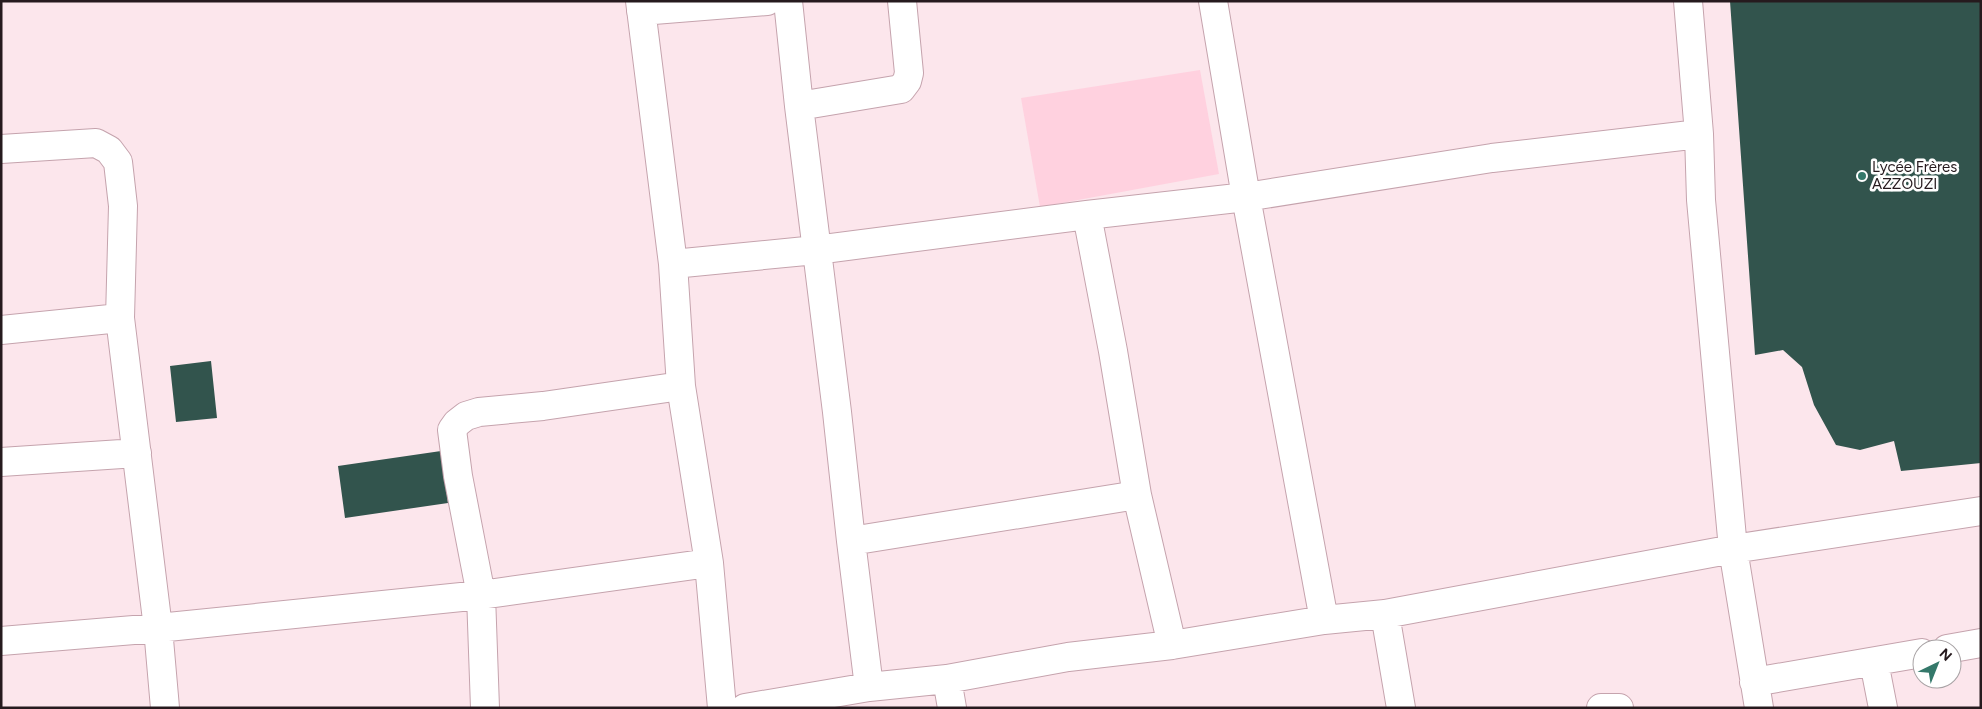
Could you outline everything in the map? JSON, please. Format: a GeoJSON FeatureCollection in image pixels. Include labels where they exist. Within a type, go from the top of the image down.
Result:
{"type":"FeatureCollection","features":[{"type":"Feature","properties":{"kind":"street"},"geometry":{"type":"LineString","coordinates":[[722,708],[709,563],[681,386],[673,264],[640,6],[767,1]]}},
{"type":"Feature","properties":{"kind":"street"},"geometry":{"type":"LineString","coordinates":[[788,1],[869,687]]}},
{"type":"Feature","properties":{"kind":"street"},"geometry":{"type":"LineString","coordinates":[[799,106],[901,89],[907,81],[909,73],[902,1]]}},
{"type":"Feature","properties":{"kind":"street"},"geometry":{"type":"LineString","coordinates":[[1213,1],[1246,197],[1324,620]]}},
{"type":"Feature","properties":{"kind":"street"},"geometry":{"type":"LineString","coordinates":[[1688,1],[1700,134],[1702,200],[1733,549],[1757,695],[1874,662],[1912,655]]}},
{"type":"Feature","properties":{"kind":"street"},"geometry":{"type":"LineString","coordinates":[[673,264],[816,250],[1087,215],[1246,197],[1492,158],[1700,134]]}},
{"type":"Feature","properties":{"kind":"street"},"geometry":{"type":"LineString","coordinates":[[1,149],[96,143],[109,150],[118,162],[123,206],[120,318],[158,628],[165,708]]}},
{"type":"Feature","properties":{"kind":"street"},"geometry":{"type":"LineString","coordinates":[[1087,215],[1114,351],[1137,494],[1172,645]]}},
{"type":"Feature","properties":{"kind":"street"},"geometry":{"type":"LineString","coordinates":[[1,330],[120,318]]}},
{"type":"Feature","properties":{"kind":"street"},"geometry":{"type":"LineString","coordinates":[[485,708],[481,595],[454,451],[452,430],[456,422],[466,416],[479,412],[543,406],[681,386]]}},
{"type":"Feature","properties":{"kind":"street"},"geometry":{"type":"LineString","coordinates":[[1,462],[137,453]]}},
{"type":"Feature","properties":{"kind":"street"},"geometry":{"type":"LineString","coordinates":[[851,541],[1137,494]]}},
{"type":"Feature","properties":{"kind":"street"},"geometry":{"type":"LineString","coordinates":[[745,708],[869,687],[947,679],[1068,657],[1172,645],[1324,620],[1385,614],[1733,549],[1981,511]]}},
{"type":"Feature","properties":{"kind":"street"},"geometry":{"type":"LineString","coordinates":[[1,642],[481,595],[709,563]]}},
{"type":"Feature","properties":{"kind":"street"},"geometry":{"type":"LineString","coordinates":[[1385,614],[1401,708]]}},
{"type":"Feature","properties":{"kind":"street"},"geometry":{"type":"LineString","coordinates":[[1962,646],[1981,643]]}},
{"type":"Feature","properties":{"kind":"street"},"geometry":{"type":"LineString","coordinates":[[1874,662],[1882,708]]}},
{"type":"Feature","properties":{"kind":"street"},"geometry":{"type":"LineString","coordinates":[[947,679],[952,708]]}},
{"type":"Feature","properties":{"kind":"street"},"geometry":{"type":"LineString","coordinates":[[1601,708],[1619,708]]}},
{"type":"Feature","properties":{"kind":"shaded area"},"geometry":{"type":"Polygon","coordinates":[[[1200,70],[1219,174],[1040,207],[1021,98],[1200,70]]]}},
{"type":"Feature","properties":{"kind":"building","name":"Lycée Frères AZZOUZI"},"geometry":{"type":"Polygon","coordinates":[[[1730,1],[1981,1],[1981,463],[1901,471],[1894,441],[1860,450],[1836,445],[1814,405],[1802,367],[1783,350],[1755,355],[1730,1]]]}},
{"type":"Feature","properties":{"kind":"building"},"geometry":{"type":"Polygon","coordinates":[[[211,361],[217,418],[176,422],[170,366],[211,361]]]}},
{"type":"Feature","properties":{"kind":"building"},"geometry":{"type":"Polygon","coordinates":[[[441,451],[448,503],[345,518],[338,466],[441,451]]]}},
{"type":"Feature","properties":{"kind":"place","name":"Lycée Frères AZZOUZI"},"geometry":{"type":"Point","coordinates":[1862,176]}}]}
